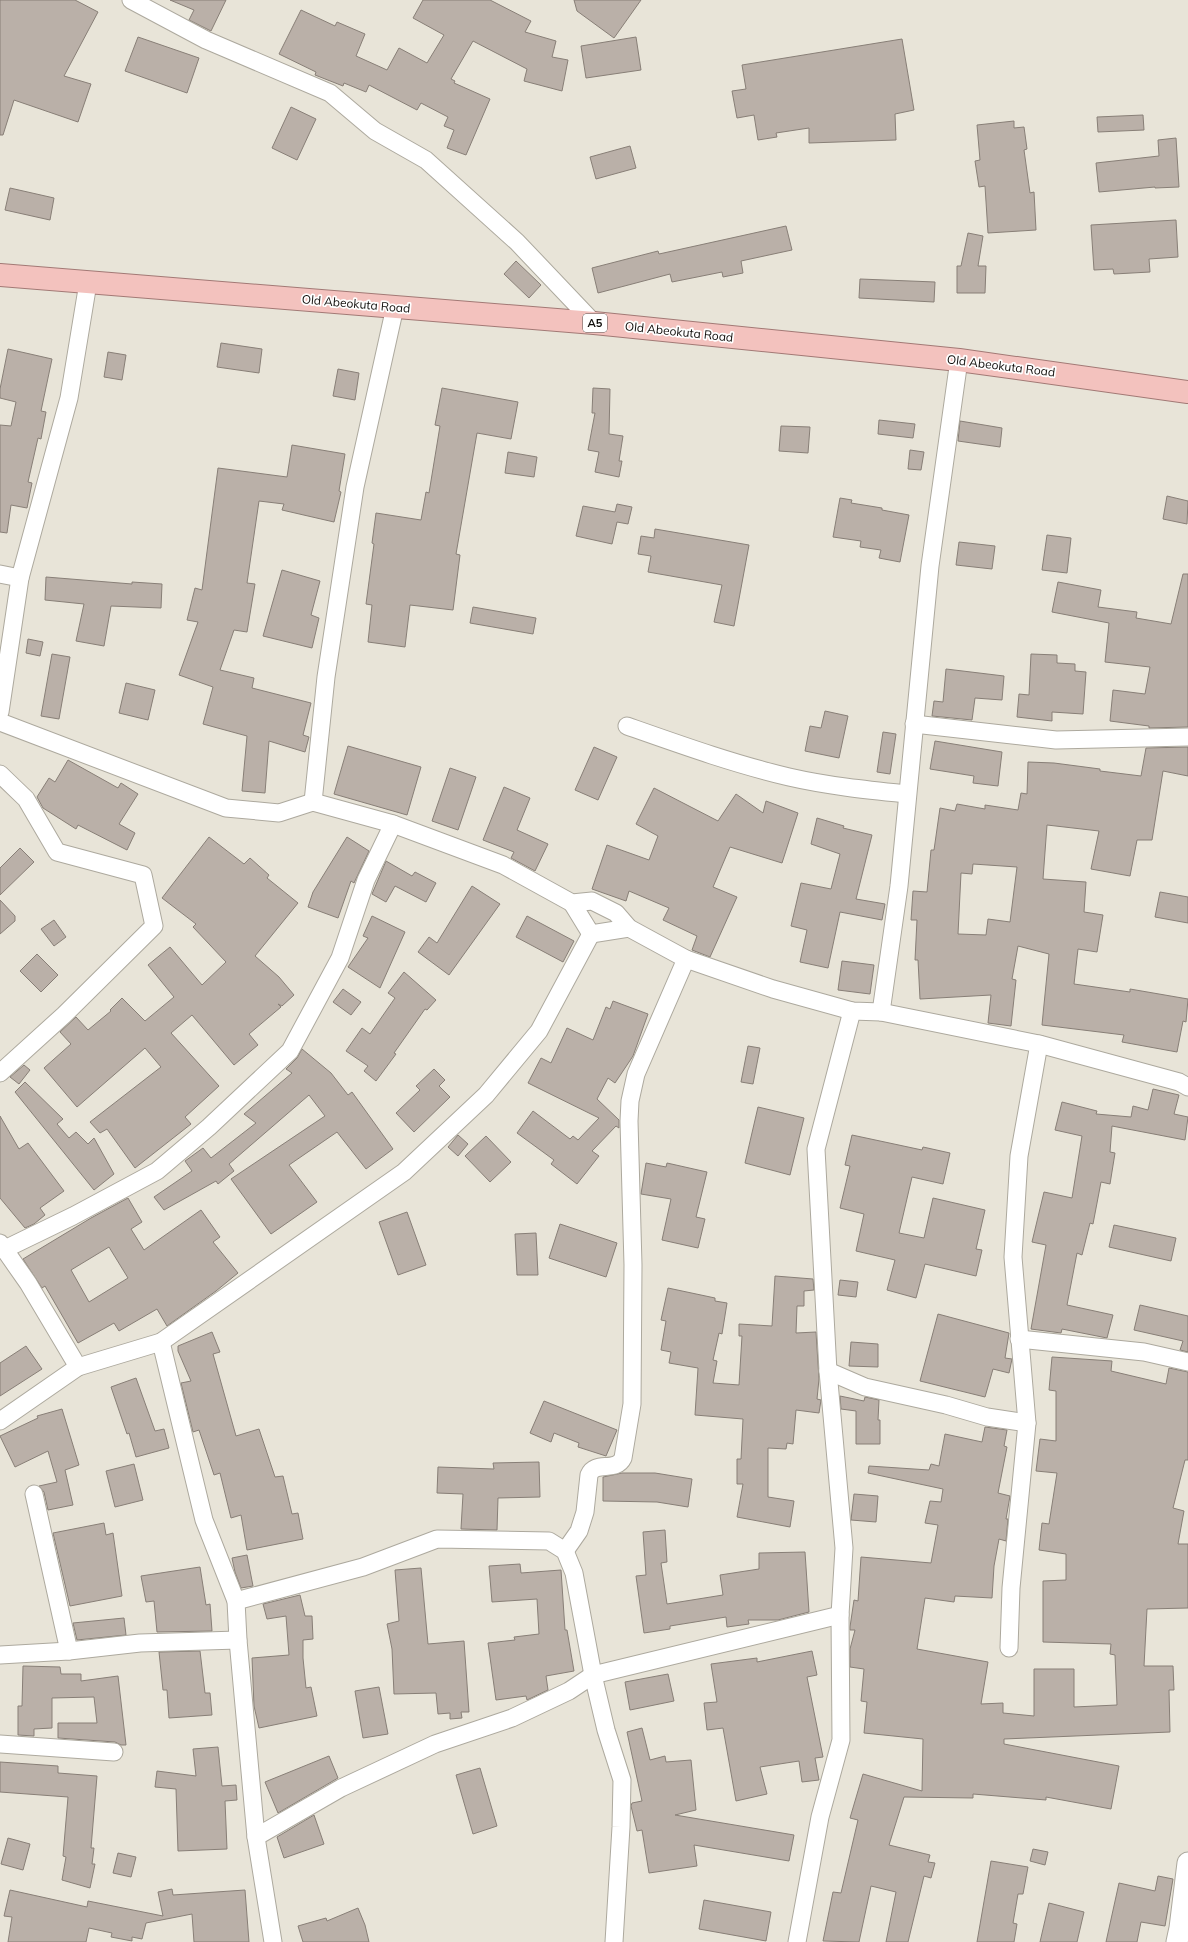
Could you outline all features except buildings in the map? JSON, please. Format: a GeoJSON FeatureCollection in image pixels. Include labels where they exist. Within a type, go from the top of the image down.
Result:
{"type":"FeatureCollection","features":[{"type":"Feature","properties":{"kind":"highway","name":"Old Abeokuta Road"},"geometry":{"type":"LineString","coordinates":[[0,275],[594,323],[959,360],[1188,392]]}},
{"type":"Feature","properties":{"kind":"street"},"geometry":{"type":"LineString","coordinates":[[131,0],[206,40],[330,93],[375,131],[426,160],[517,242],[594,323]]}},
{"type":"Feature","properties":{"kind":"street"},"geometry":{"type":"LineString","coordinates":[[0,712],[20,578],[69,398],[88,283]]}},
{"type":"Feature","properties":{"kind":"street"},"geometry":{"type":"LineString","coordinates":[[313,802],[326,677],[355,487],[395,307]]}},
{"type":"Feature","properties":{"kind":"street"},"geometry":{"type":"LineString","coordinates":[[881,1012],[899,886],[930,566],[959,360]]}},
{"type":"Feature","properties":{"kind":"street"},"geometry":{"type":"LineString","coordinates":[[0,574],[20,578]]}},
{"type":"Feature","properties":{"kind":"street"},"geometry":{"type":"LineString","coordinates":[[0,722],[226,808],[279,813],[313,802],[393,824],[503,865],[572,903],[591,934]]}},
{"type":"Feature","properties":{"kind":"street"},"geometry":{"type":"LineString","coordinates":[[914,724],[1056,740],[1188,737]]}},
{"type":"Feature","properties":{"kind":"street"},"geometry":{"type":"LineString","coordinates":[[627,726],[717,758],[790,777],[856,789],[907,794]]}},
{"type":"Feature","properties":{"kind":"street"},"geometry":{"type":"LineString","coordinates":[[0,774],[26,799],[57,852],[143,875],[154,926],[122,960],[0,1073]]}},
{"type":"Feature","properties":{"kind":"street"},"geometry":{"type":"LineString","coordinates":[[78,1367],[28,1283],[2,1246],[73,1216],[157,1171],[209,1127],[290,1051],[340,958],[366,880],[393,824]]}},
{"type":"Feature","properties":{"kind":"street"},"geometry":{"type":"LineString","coordinates":[[572,903],[592,901],[616,913],[629,928],[686,958],[773,989],[852,1010],[881,1012],[1039,1044],[1179,1082],[1188,1087]]}},
{"type":"Feature","properties":{"kind":"street"},"geometry":{"type":"LineString","coordinates":[[591,934],[629,928]]}},
{"type":"Feature","properties":{"kind":"street"},"geometry":{"type":"LineString","coordinates":[[0,1421],[78,1367],[161,1342],[404,1172],[486,1095],[539,1031],[591,934]]}},
{"type":"Feature","properties":{"kind":"street"},"geometry":{"type":"LineString","coordinates":[[565,1551],[580,1531],[585,1512],[588,1476],[591,1470],[598,1466],[615,1466],[621,1463],[623,1458],[632,1404],[633,1265],[628,1121],[630,1100],[636,1074],[686,958]]}},
{"type":"Feature","properties":{"kind":"street"},"geometry":{"type":"LineString","coordinates":[[797,1942],[820,1817],[841,1740],[840,1615],[844,1548],[828,1371],[816,1149],[852,1010]]}},
{"type":"Feature","properties":{"kind":"street"},"geometry":{"type":"LineString","coordinates":[[1009,1648],[1011,1588],[1027,1423],[1013,1257],[1019,1156],[1039,1044]]}},
{"type":"Feature","properties":{"kind":"street"},"geometry":{"type":"LineString","coordinates":[[1019,1339],[1144,1352],[1188,1362]]}},
{"type":"Feature","properties":{"kind":"street"},"geometry":{"type":"LineString","coordinates":[[161,1342],[204,1520],[236,1601],[238,1640],[256,1837],[273,1942]]}},
{"type":"Feature","properties":{"kind":"street"},"geometry":{"type":"LineString","coordinates":[[828,1371],[865,1388],[946,1405],[987,1417],[1027,1423]]}},
{"type":"Feature","properties":{"kind":"street"},"geometry":{"type":"LineString","coordinates":[[34,1494],[69,1652]]}},
{"type":"Feature","properties":{"kind":"street"},"geometry":{"type":"LineString","coordinates":[[236,1601],[363,1567],[437,1539],[550,1541],[565,1551],[574,1573],[593,1675],[606,1730],[622,1780],[621,1826],[614,1942]]}},
{"type":"Feature","properties":{"kind":"street"},"geometry":{"type":"LineString","coordinates":[[256,1837],[341,1788],[435,1744],[512,1718],[569,1691],[593,1675],[840,1615]]}},
{"type":"Feature","properties":{"kind":"street"},"geometry":{"type":"LineString","coordinates":[[0,1655],[69,1652],[140,1643],[238,1640]]}},
{"type":"Feature","properties":{"kind":"street"},"geometry":{"type":"LineString","coordinates":[[0,1744],[114,1752]]}},
{"type":"Feature","properties":{"kind":"street"},"geometry":{"type":"LineString","coordinates":[[1182,1933],[1188,1863]]}}]}
